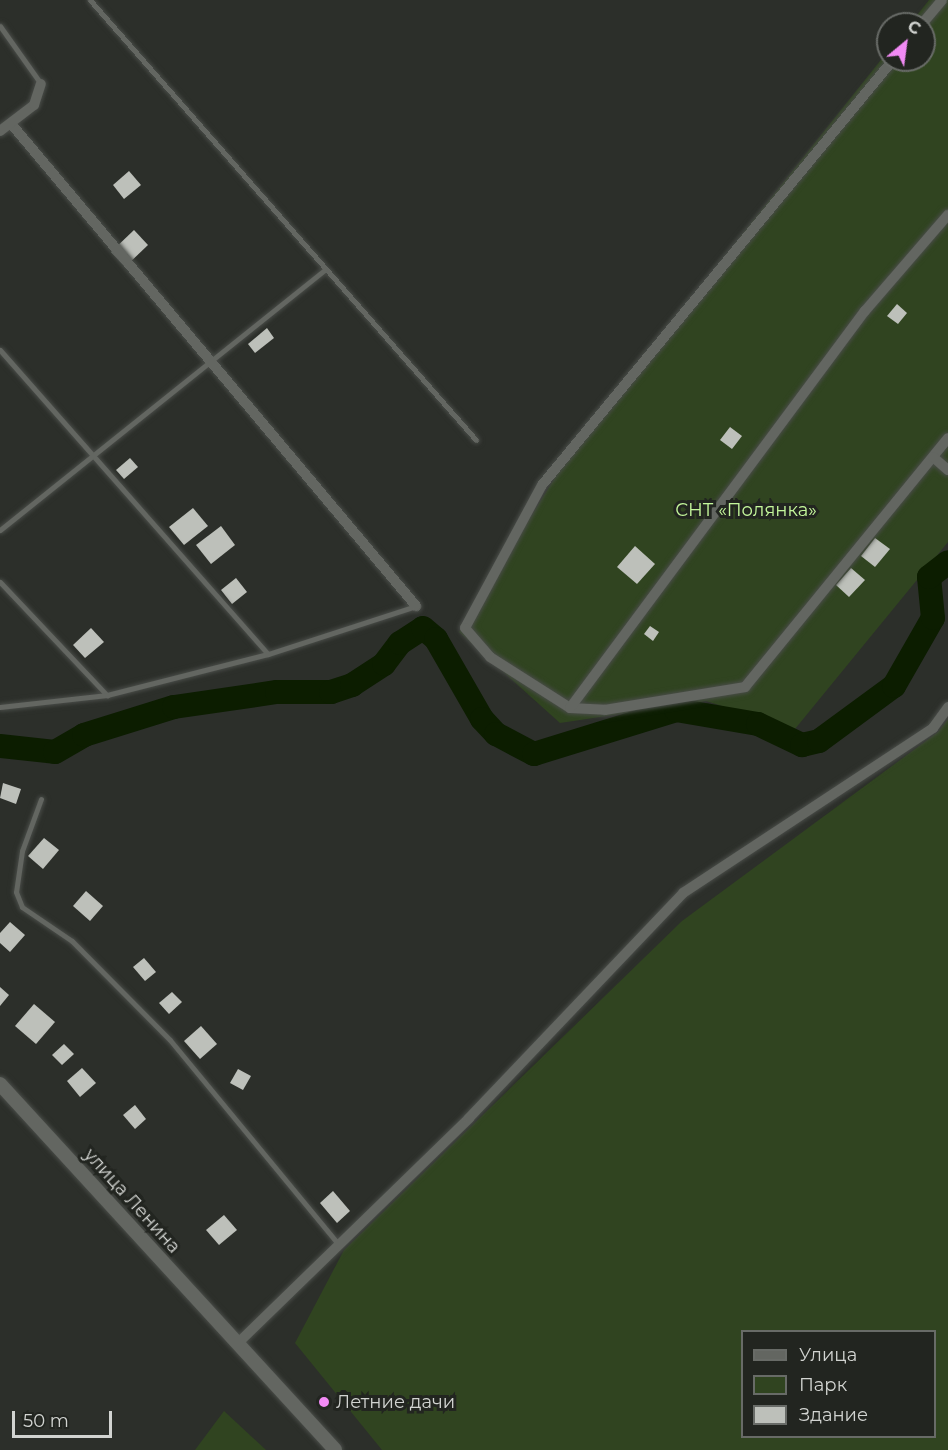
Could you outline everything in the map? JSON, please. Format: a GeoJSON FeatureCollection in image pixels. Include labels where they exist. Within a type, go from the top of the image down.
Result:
{"type":"FeatureCollection","features":[{"type":"Feature","properties":{"kind":"street"},"geometry":{"type":"LineString","coordinates":[[932,12],[942,0]]}},
{"type":"Feature","properties":{"kind":"street"},"geometry":{"type":"LineString","coordinates":[[883,72],[542,484],[465,628],[490,657],[570,708],[604,710],[745,687],[948,438]]}},
{"type":"Feature","properties":{"kind":"street"},"geometry":{"type":"LineString","coordinates":[[0,131],[14,126],[34,105],[41,84]]}},
{"type":"Feature","properties":{"kind":"street"},"geometry":{"type":"LineString","coordinates":[[14,126],[215,359],[416,606]]}},
{"type":"Feature","properties":{"kind":"street"},"geometry":{"type":"LineString","coordinates":[[570,708],[865,311],[948,215]]}},
{"type":"Feature","properties":{"kind":"street"},"geometry":{"type":"LineString","coordinates":[[933,457],[948,470]]}},
{"type":"Feature","properties":{"kind":"street"},"geometry":{"type":"LineString","coordinates":[[237,1344],[469,1118],[683,893],[933,728],[948,707]]}},
{"type":"Feature","properties":{"kind":"street","name":"улица Ленина"},"geometry":{"type":"LineString","coordinates":[[0,1083],[335,1450]]}},
{"type":"Feature","properties":{"kind":"lane"},"geometry":{"type":"LineString","coordinates":[[90,0],[476,440]]}},
{"type":"Feature","properties":{"kind":"lane"},"geometry":{"type":"LineString","coordinates":[[0,26],[41,84]]}},
{"type":"Feature","properties":{"kind":"lane"},"geometry":{"type":"LineString","coordinates":[[0,530],[325,270]]}},
{"type":"Feature","properties":{"kind":"lane"},"geometry":{"type":"LineString","coordinates":[[0,350],[268,654]]}},
{"type":"Feature","properties":{"kind":"lane"},"geometry":{"type":"LineString","coordinates":[[0,582],[107,695]]}},
{"type":"Feature","properties":{"kind":"lane"},"geometry":{"type":"LineString","coordinates":[[0,707],[107,695],[268,654],[416,606]]}},
{"type":"Feature","properties":{"kind":"lane"},"geometry":{"type":"LineString","coordinates":[[40,799],[22,851],[16,892],[22,907],[72,941],[170,1040],[339,1245]]}},
{"type":"Feature","properties":{"kind":"green space","name":"СНТ «Полянка»"},"geometry":{"type":"Polygon","coordinates":[[[929,0],[948,0],[948,542],[795,729],[706,701],[560,723],[459,632],[579,439],[876,66],[876,72],[936,72],[936,12],[920,12],[929,0]]]}},
{"type":"Feature","properties":{"kind":"green space"},"geometry":{"type":"Polygon","coordinates":[[[948,719],[948,1450],[382,1450],[295,1343],[344,1250],[682,921],[938,732],[948,719]]]}},
{"type":"Feature","properties":{"kind":"green space"},"geometry":{"type":"Polygon","coordinates":[[[224,1411],[266,1450],[195,1450],[224,1411]]]}},
{"type":"Feature","properties":{"kind":"building"},"geometry":{"type":"Polygon","coordinates":[[[129,171],[141,185],[124,199],[113,185],[129,171]]]}},
{"type":"Feature","properties":{"kind":"building"},"geometry":{"type":"Polygon","coordinates":[[[134,230],[148,245],[125,267],[111,252],[134,230]]]}},
{"type":"Feature","properties":{"kind":"building"},"geometry":{"type":"Polygon","coordinates":[[[897,304],[907,313],[898,324],[887,316],[897,304]]]}},
{"type":"Feature","properties":{"kind":"building"},"geometry":{"type":"Polygon","coordinates":[[[267,328],[274,338],[255,353],[248,344],[267,328]]]}},
{"type":"Feature","properties":{"kind":"building"},"geometry":{"type":"Polygon","coordinates":[[[730,427],[742,436],[732,449],[720,440],[730,427]]]}},
{"type":"Feature","properties":{"kind":"building"},"geometry":{"type":"Polygon","coordinates":[[[130,458],[138,467],[124,479],[116,470],[130,458]]]}},
{"type":"Feature","properties":{"kind":"building"},"geometry":{"type":"Polygon","coordinates":[[[193,508],[208,526],[184,545],[169,527],[193,508]]]}},
{"type":"Feature","properties":{"kind":"building"},"geometry":{"type":"Polygon","coordinates":[[[221,526],[235,545],[211,564],[196,545],[221,526]]]}},
{"type":"Feature","properties":{"kind":"building"},"geometry":{"type":"Polygon","coordinates":[[[875,538],[890,549],[875,567],[861,556],[875,538]]]}},
{"type":"Feature","properties":{"kind":"building"},"geometry":{"type":"Polygon","coordinates":[[[635,546],[655,564],[637,584],[617,567],[635,546]]]}},
{"type":"Feature","properties":{"kind":"building"},"geometry":{"type":"Polygon","coordinates":[[[851,568],[865,580],[849,597],[836,585],[851,568]]]}},
{"type":"Feature","properties":{"kind":"building"},"geometry":{"type":"Polygon","coordinates":[[[236,578],[247,592],[232,604],[221,590],[236,578]]]}},
{"type":"Feature","properties":{"kind":"building"},"geometry":{"type":"Polygon","coordinates":[[[650,626],[659,632],[653,641],[644,634],[650,626]]]}},
{"type":"Feature","properties":{"kind":"building"},"geometry":{"type":"Polygon","coordinates":[[[91,628],[104,642],[85,658],[73,645],[91,628]]]}},
{"type":"Feature","properties":{"kind":"building"},"geometry":{"type":"Polygon","coordinates":[[[3,783],[21,789],[16,804],[0,798],[3,783]]]}},
{"type":"Feature","properties":{"kind":"building"},"geometry":{"type":"Polygon","coordinates":[[[44,838],[59,850],[43,869],[28,856],[44,838]]]}},
{"type":"Feature","properties":{"kind":"building"},"geometry":{"type":"Polygon","coordinates":[[[86,891],[103,906],[90,921],[73,906],[86,891]]]}},
{"type":"Feature","properties":{"kind":"building"},"geometry":{"type":"Polygon","coordinates":[[[10,922],[25,935],[10,952],[0,943],[0,933],[10,922]]]}},
{"type":"Feature","properties":{"kind":"building"},"geometry":{"type":"Polygon","coordinates":[[[144,958],[156,972],[145,981],[133,967],[144,958]]]}},
{"type":"Feature","properties":{"kind":"building"},"geometry":{"type":"Polygon","coordinates":[[[0,987],[9,995],[0,1006],[0,987]]]}},
{"type":"Feature","properties":{"kind":"building"},"geometry":{"type":"Polygon","coordinates":[[[172,992],[182,1002],[169,1014],[159,1003],[172,992]]]}},
{"type":"Feature","properties":{"kind":"building"},"geometry":{"type":"Polygon","coordinates":[[[34,1004],[55,1022],[36,1044],[15,1026],[34,1004]]]}},
{"type":"Feature","properties":{"kind":"building"},"geometry":{"type":"Polygon","coordinates":[[[201,1026],[217,1044],[200,1059],[184,1041],[201,1026]]]}},
{"type":"Feature","properties":{"kind":"building"},"geometry":{"type":"Polygon","coordinates":[[[64,1044],[74,1054],[62,1065],[52,1055],[64,1044]]]}},
{"type":"Feature","properties":{"kind":"building"},"geometry":{"type":"Polygon","coordinates":[[[82,1068],[96,1083],[80,1097],[67,1081],[82,1068]]]}},
{"type":"Feature","properties":{"kind":"building"},"geometry":{"type":"Polygon","coordinates":[[[238,1069],[251,1076],[243,1090],[230,1083],[238,1069]]]}},
{"type":"Feature","properties":{"kind":"building"},"geometry":{"type":"Polygon","coordinates":[[[135,1105],[146,1119],[135,1129],[123,1115],[135,1105]]]}},
{"type":"Feature","properties":{"kind":"building"},"geometry":{"type":"Polygon","coordinates":[[[333,1191],[350,1211],[337,1223],[320,1203],[333,1191]]]}},
{"type":"Feature","properties":{"kind":"building"},"geometry":{"type":"Polygon","coordinates":[[[224,1215],[237,1230],[219,1245],[206,1230],[224,1215]]]}},
{"type":"Feature","properties":{"kind":"waterway"},"geometry":{"type":"LineString","coordinates":[[0,746],[55,752],[84,735],[174,707],[277,692],[331,692],[352,685],[384,664],[400,643],[423,628],[436,639],[482,719],[496,734],[534,754],[676,710],[758,724],[802,745],[819,741],[894,686],[933,618],[929,577],[948,562]]}},
{"type":"Feature","properties":{"kind":"place","name":"Летние дачи"},"geometry":{"type":"Point","coordinates":[324,1402]}}]}
